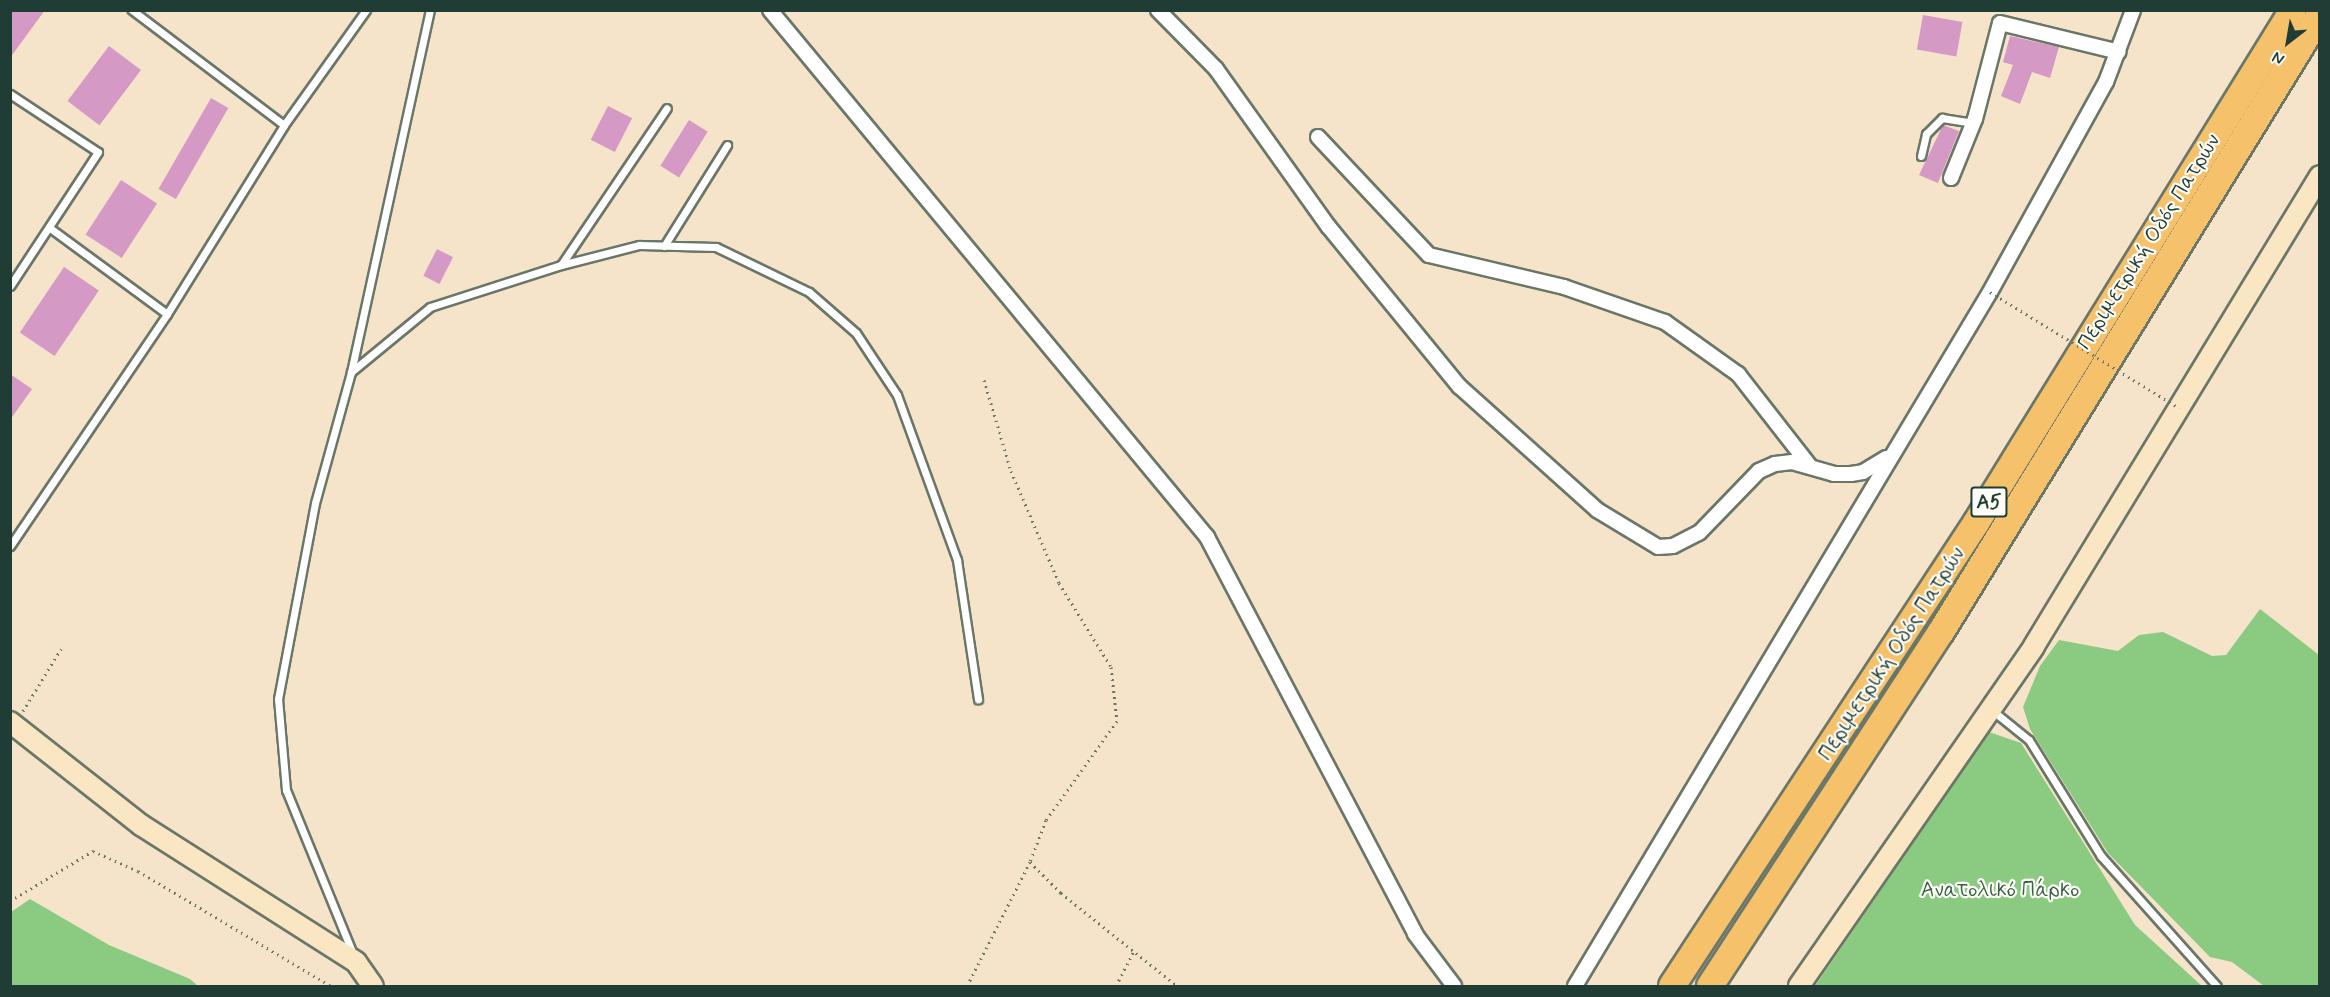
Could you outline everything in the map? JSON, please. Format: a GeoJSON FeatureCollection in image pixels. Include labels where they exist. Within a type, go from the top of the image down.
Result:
{"type":"FeatureCollection","features":[{"type":"Feature","properties":{"kind":"highway","name":"Περιμετρική Οδός Πατρών"},"geometry":{"type":"LineString","coordinates":[[1672,987],[1976,523],[2293,10]]}},
{"type":"Feature","properties":{"kind":"highway","name":"Περιμετρική Οδός Πατρών"},"geometry":{"type":"LineString","coordinates":[[1710,987],[1941,632],[2319,15]]}},
{"type":"Feature","properties":{"kind":"street"},"geometry":{"type":"LineString","coordinates":[[770,10],[1207,537],[1415,934],[1454,987]]}},
{"type":"Feature","properties":{"kind":"street"},"geometry":{"type":"LineString","coordinates":[[1158,10],[1216,69],[1328,226],[1460,387],[1597,510],[1658,548],[1673,546],[1699,533],[1759,471],[1792,462],[1834,474],[1863,472],[1880,464],[1896,447]]}},
{"type":"Feature","properties":{"kind":"street"},"geometry":{"type":"LineString","coordinates":[[1575,987],[1990,292],[2119,52],[2133,10]]}},
{"type":"Feature","properties":{"kind":"street"},"geometry":{"type":"LineString","coordinates":[[1951,178],[1974,123],[2000,23],[2119,52]]}},
{"type":"Feature","properties":{"kind":"street"},"geometry":{"type":"LineString","coordinates":[[1318,137],[1429,255],[1564,287],[1665,322],[1738,374],[1810,466]]}},
{"type":"Feature","properties":{"kind":"street"},"geometry":{"type":"LineString","coordinates":[[1799,987],[1991,710],[2179,408],[2319,176]]}},
{"type":"Feature","properties":{"kind":"street"},"geometry":{"type":"LineString","coordinates":[[13,724],[141,825],[356,962],[373,987]]}},
{"type":"Feature","properties":{"kind":"lane"},"geometry":{"type":"LineString","coordinates":[[132,10],[284,125]]}},
{"type":"Feature","properties":{"kind":"lane"},"geometry":{"type":"LineString","coordinates":[[10,546],[167,314],[284,125],[366,10]]}},
{"type":"Feature","properties":{"kind":"lane"},"geometry":{"type":"LineString","coordinates":[[356,962],[286,790],[278,699],[315,503],[351,372],[430,10]]}},
{"type":"Feature","properties":{"kind":"lane"},"geometry":{"type":"LineString","coordinates":[[10,94],[98,152],[10,286]]}},
{"type":"Feature","properties":{"kind":"lane"},"geometry":{"type":"LineString","coordinates":[[561,265],[667,108]]}},
{"type":"Feature","properties":{"kind":"lane"},"geometry":{"type":"LineString","coordinates":[[1922,156],[1926,134],[1942,118],[1974,123]]}},
{"type":"Feature","properties":{"kind":"lane"},"geometry":{"type":"LineString","coordinates":[[664,246],[727,145]]}},
{"type":"Feature","properties":{"kind":"lane"},"geometry":{"type":"LineString","coordinates":[[50,228],[167,314]]}},
{"type":"Feature","properties":{"kind":"lane"},"geometry":{"type":"LineString","coordinates":[[351,372],[430,307],[561,265],[639,245],[716,247],[810,292],[856,333],[897,395],[957,560],[978,699]]}},
{"type":"Feature","properties":{"kind":"lane"},"geometry":{"type":"LineString","coordinates":[[1991,710],[2029,740],[2101,856],[2217,987]]}},
{"type":"Feature","properties":{"kind":"path"},"geometry":{"type":"LineString","coordinates":[[1990,292],[2179,408]]}},
{"type":"Feature","properties":{"kind":"path"},"geometry":{"type":"LineString","coordinates":[[967,987],[1030,862],[1046,820],[1117,721],[1111,668],[1059,583],[1011,471],[984,380]]}},
{"type":"Feature","properties":{"kind":"path"},"geometry":{"type":"LineString","coordinates":[[13,724],[61,649]]}},
{"type":"Feature","properties":{"kind":"path"},"geometry":{"type":"LineString","coordinates":[[10,901],[93,850],[138,871],[331,987]]}},
{"type":"Feature","properties":{"kind":"path"},"geometry":{"type":"LineString","coordinates":[[1030,862],[1061,893],[1133,952],[1155,965],[1177,987]]}},
{"type":"Feature","properties":{"kind":"path"},"geometry":{"type":"LineString","coordinates":[[1116,987],[1133,952]]}},
{"type":"Feature","properties":{"kind":"green space"},"geometry":{"type":"Polygon","coordinates":[[[2260,609],[2319,655],[2319,986],[2264,986],[2232,962],[2210,957],[2108,853],[2030,729],[2023,707],[2040,666],[2059,640],[2118,651],[2139,635],[2163,632],[2212,656],[2226,655],[2260,609]]]}},
{"type":"Feature","properties":{"kind":"green space","name":"Ανατολικό Πάρκο"},"geometry":{"type":"Polygon","coordinates":[[[1989,732],[2021,743],[2135,925],[2202,986],[1815,986],[1989,732]]]}},
{"type":"Feature","properties":{"kind":"green space"},"geometry":{"type":"Polygon","coordinates":[[[30,899],[109,945],[190,979],[198,986],[11,986],[11,912],[30,899]]]}},
{"type":"Feature","properties":{"kind":"building"},"geometry":{"type":"Polygon","coordinates":[[[10,10],[45,10],[10,58],[10,10]]]}},
{"type":"Feature","properties":{"kind":"building"},"geometry":{"type":"Polygon","coordinates":[[[1923,15],[1962,22],[1956,56],[1917,49],[1923,15]]]}},
{"type":"Feature","properties":{"kind":"building"},"geometry":{"type":"Polygon","coordinates":[[[2010,36],[2059,47],[2050,78],[2032,72],[2020,104],[2001,96],[2013,65],[2003,62],[2010,36]]]}},
{"type":"Feature","properties":{"kind":"building"},"geometry":{"type":"Polygon","coordinates":[[[109,46],[141,70],[99,125],[67,101],[109,46]]]}},
{"type":"Feature","properties":{"kind":"building"},"geometry":{"type":"Polygon","coordinates":[[[211,98],[228,108],[176,199],[158,189],[211,98]]]}},
{"type":"Feature","properties":{"kind":"building"},"geometry":{"type":"Polygon","coordinates":[[[608,106],[632,118],[615,152],[591,140],[608,106]]]}},
{"type":"Feature","properties":{"kind":"building"},"geometry":{"type":"Polygon","coordinates":[[[689,120],[708,132],[679,177],[660,166],[689,120]]]}},
{"type":"Feature","properties":{"kind":"building"},"geometry":{"type":"Polygon","coordinates":[[[1943,125],[1959,131],[1938,183],[1919,175],[1943,125]]]}},
{"type":"Feature","properties":{"kind":"building"},"geometry":{"type":"Polygon","coordinates":[[[121,180],[157,203],[122,258],[86,235],[121,180]]]}},
{"type":"Feature","properties":{"kind":"building"},"geometry":{"type":"Polygon","coordinates":[[[437,249],[453,257],[439,284],[423,276],[437,249]]]}},
{"type":"Feature","properties":{"kind":"building"},"geometry":{"type":"Polygon","coordinates":[[[64,267],[99,290],[55,356],[20,332],[64,267]]]}},
{"type":"Feature","properties":{"kind":"building"},"geometry":{"type":"Polygon","coordinates":[[[10,374],[32,389],[10,420],[10,374]]]}}]}
